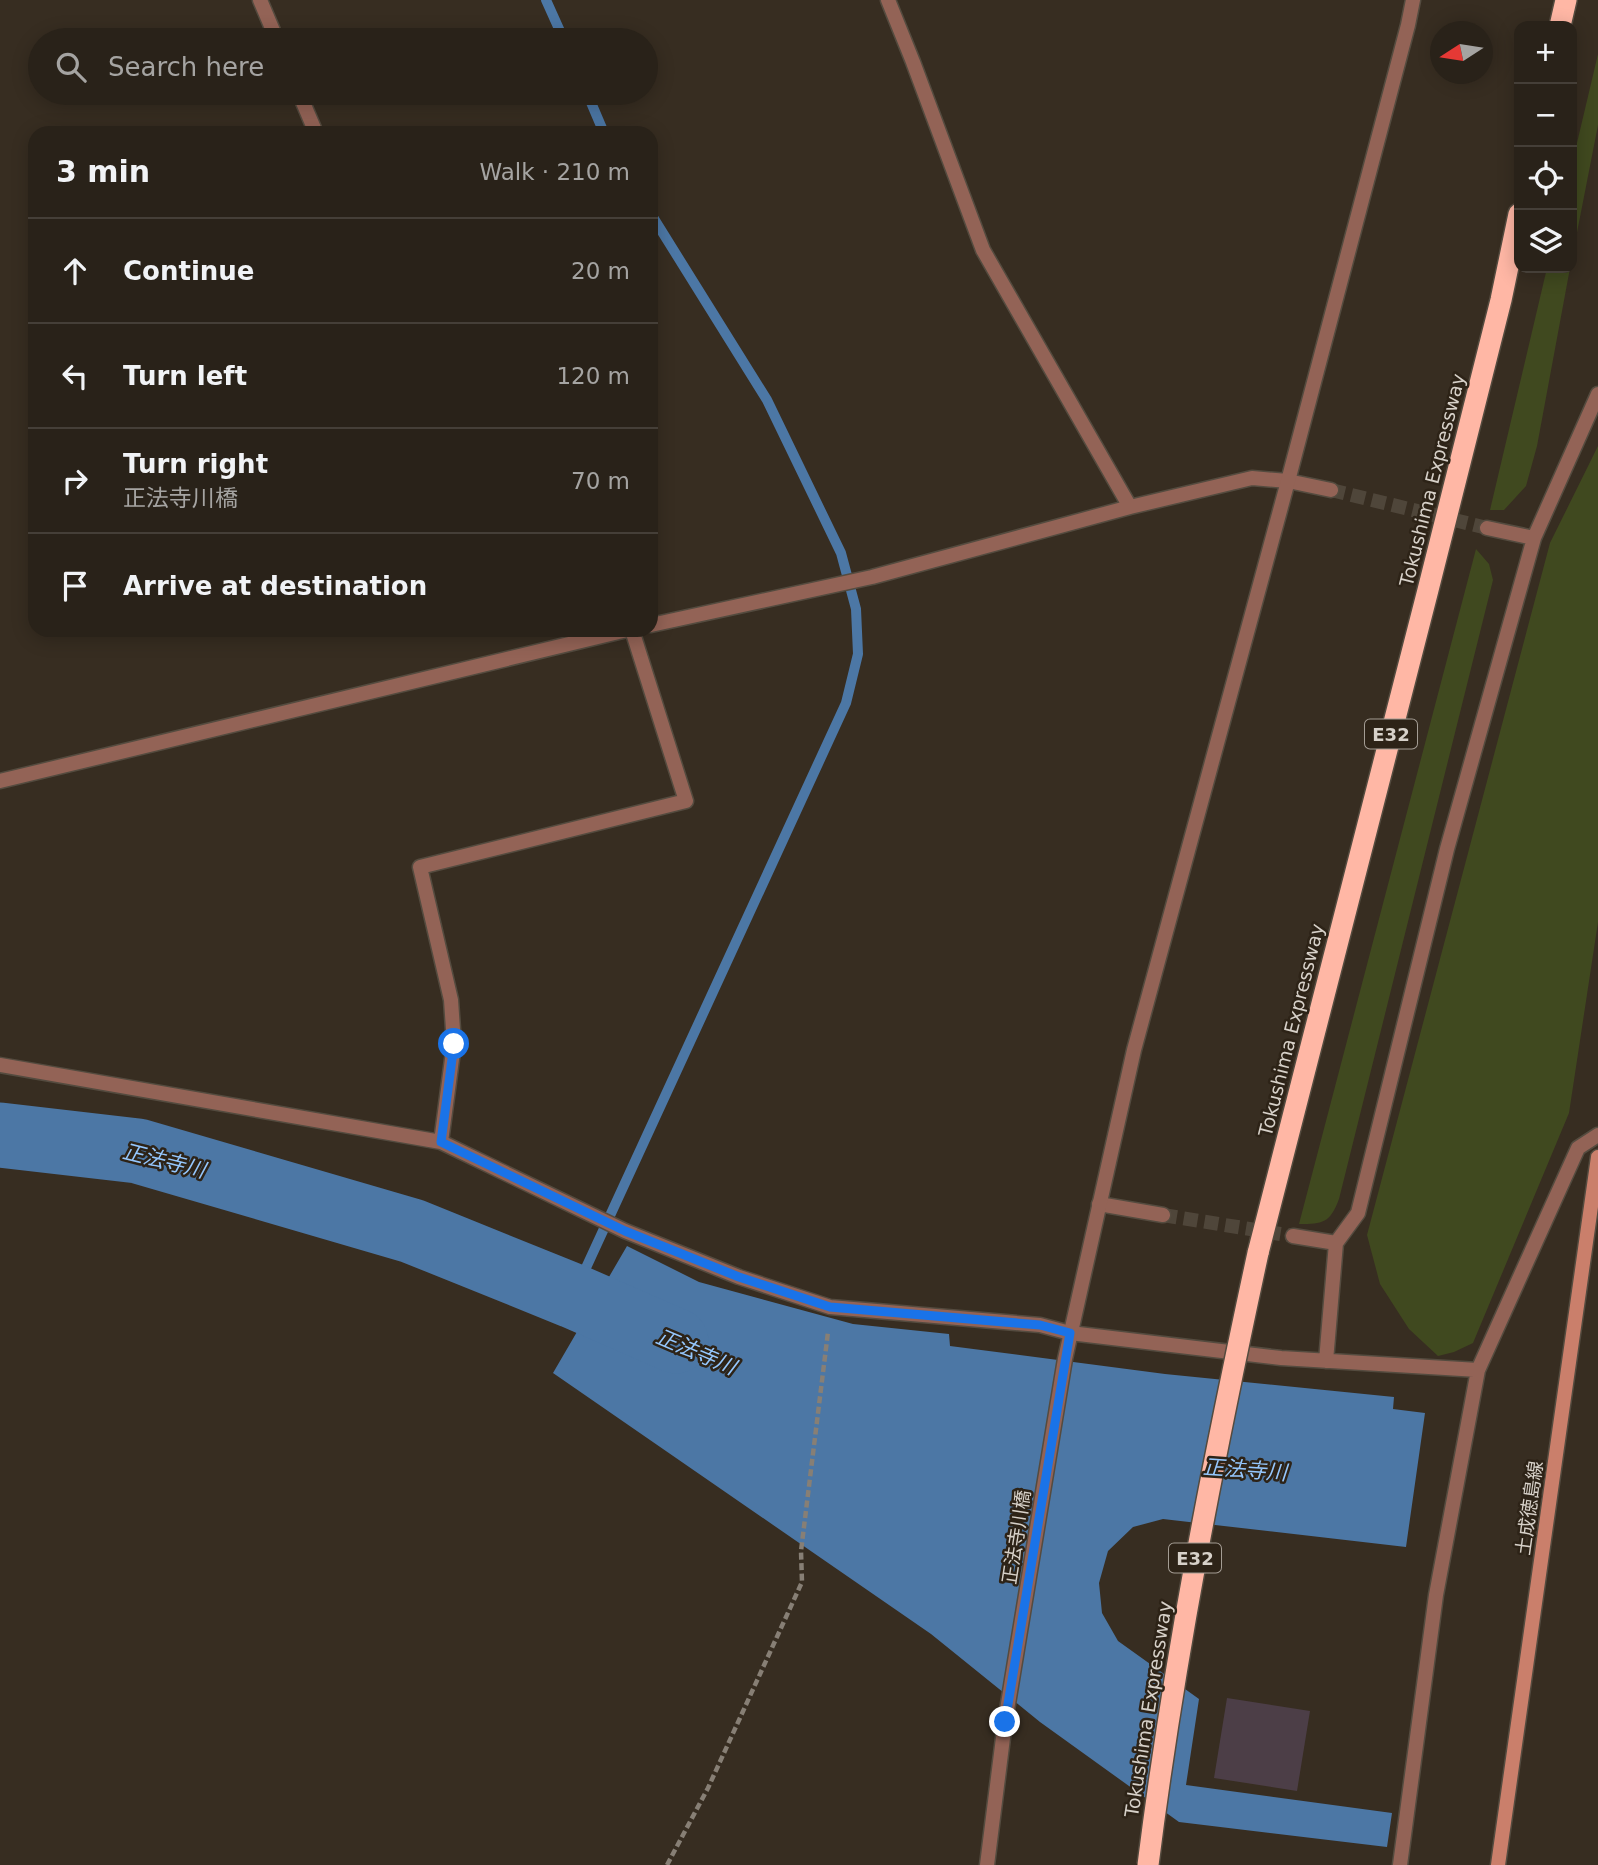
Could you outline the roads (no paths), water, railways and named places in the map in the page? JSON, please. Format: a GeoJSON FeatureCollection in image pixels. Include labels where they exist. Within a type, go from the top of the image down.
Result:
{"type":"FeatureCollection","features":[{"type":"Feature","properties":{"kind":"highway"},"geometry":{"type":"LineString","coordinates":[[1561,21],[1566,0]]}},
{"type":"Feature","properties":{"kind":"highway","name":"Tokushima Expressway"},"geometry":{"type":"LineString","coordinates":[[1149,1865],[1188,1596],[1217,1441],[1258,1253],[1428,590],[1514,236]]}},
{"type":"Feature","properties":{"kind":"main road","name":"土成徳島線"},"geometry":{"type":"LineString","coordinates":[[1497,1865],[1598,1157]]}},
{"type":"Feature","properties":{"kind":"street"},"geometry":{"type":"LineString","coordinates":[[260,0],[272,28]]}},
{"type":"Feature","properties":{"kind":"street"},"geometry":{"type":"LineString","coordinates":[[888,0],[984,250],[1130,507]]}},
{"type":"Feature","properties":{"kind":"street","name":"正法寺川橋"},"geometry":{"type":"LineString","coordinates":[[986,1865],[1005,1722],[1065,1359],[1134,1050],[1288,481],[1413,0]]}},
{"type":"Feature","properties":{"kind":"street"},"geometry":{"type":"LineString","coordinates":[[304,105],[313,126]]}},
{"type":"Feature","properties":{"kind":"street"},"geometry":{"type":"LineString","coordinates":[[1326,1361],[1336,1243],[1358,1213],[1447,849],[1534,538],[1598,394]]}},
{"type":"Feature","properties":{"kind":"street"},"geometry":{"type":"LineString","coordinates":[[658,623],[872,577],[1130,507],[1252,478],[1288,481],[1331,490]]}},
{"type":"Feature","properties":{"kind":"street"},"geometry":{"type":"LineString","coordinates":[[1487,528],[1534,538]]}},
{"type":"Feature","properties":{"kind":"street"},"geometry":{"type":"LineString","coordinates":[[0,781],[597,637]]}},
{"type":"Feature","properties":{"kind":"street"},"geometry":{"type":"LineString","coordinates":[[441,1142],[454,1044],[451,1000],[420,867],[687,801],[634,637]]}},
{"type":"Feature","properties":{"kind":"street"},"geometry":{"type":"LineString","coordinates":[[0,1065],[441,1142],[625,1231],[739,1277],[830,1307],[1040,1325],[1070,1333],[1268,1356],[1478,1370]]}},
{"type":"Feature","properties":{"kind":"street"},"geometry":{"type":"LineString","coordinates":[[1400,1865],[1436,1595],[1478,1370],[1578,1148],[1598,1135]]}},
{"type":"Feature","properties":{"kind":"street"},"geometry":{"type":"LineString","coordinates":[[1099,1204],[1163,1215]]}},
{"type":"Feature","properties":{"kind":"street"},"geometry":{"type":"LineString","coordinates":[[1293,1236],[1336,1243]]}},
{"type":"Feature","properties":{"kind":"water"},"geometry":{"type":"Polygon","coordinates":[[[627,1246],[699,1282],[853,1324],[949,1334],[950,1346],[1165,1374],[1394,1397],[1393,1409],[1425,1413],[1406,1547],[1163,1519],[1133,1527],[1108,1551],[1099,1583],[1102,1613],[1118,1641],[1199,1699],[1186,1785],[1392,1813],[1387,1847],[1179,1822],[1040,1722],[931,1634],[553,1373],[627,1246]]]}},
{"type":"Feature","properties":{"kind":"waterway"},"geometry":{"type":"LineString","coordinates":[[546,0],[559,28]]}},
{"type":"Feature","properties":{"kind":"waterway"},"geometry":{"type":"LineString","coordinates":[[592,105],[601,126]]}},
{"type":"Feature","properties":{"kind":"waterway"},"geometry":{"type":"LineString","coordinates":[[573,1296],[846,703],[858,654],[856,609],[841,553],[767,400],[658,225]]}},
{"type":"Feature","properties":{"kind":"waterway","name":"正法寺川"},"geometry":{"type":"LineString","coordinates":[[0,1135],[138,1151],[412,1231],[676,1341]]}},
{"type":"Feature","properties":{"kind":"tunnel"},"geometry":{"type":"LineString","coordinates":[[1331,490],[1487,528]]}},
{"type":"Feature","properties":{"kind":"tunnel"},"geometry":{"type":"LineString","coordinates":[[1163,1215],[1293,1236]]}}]}
